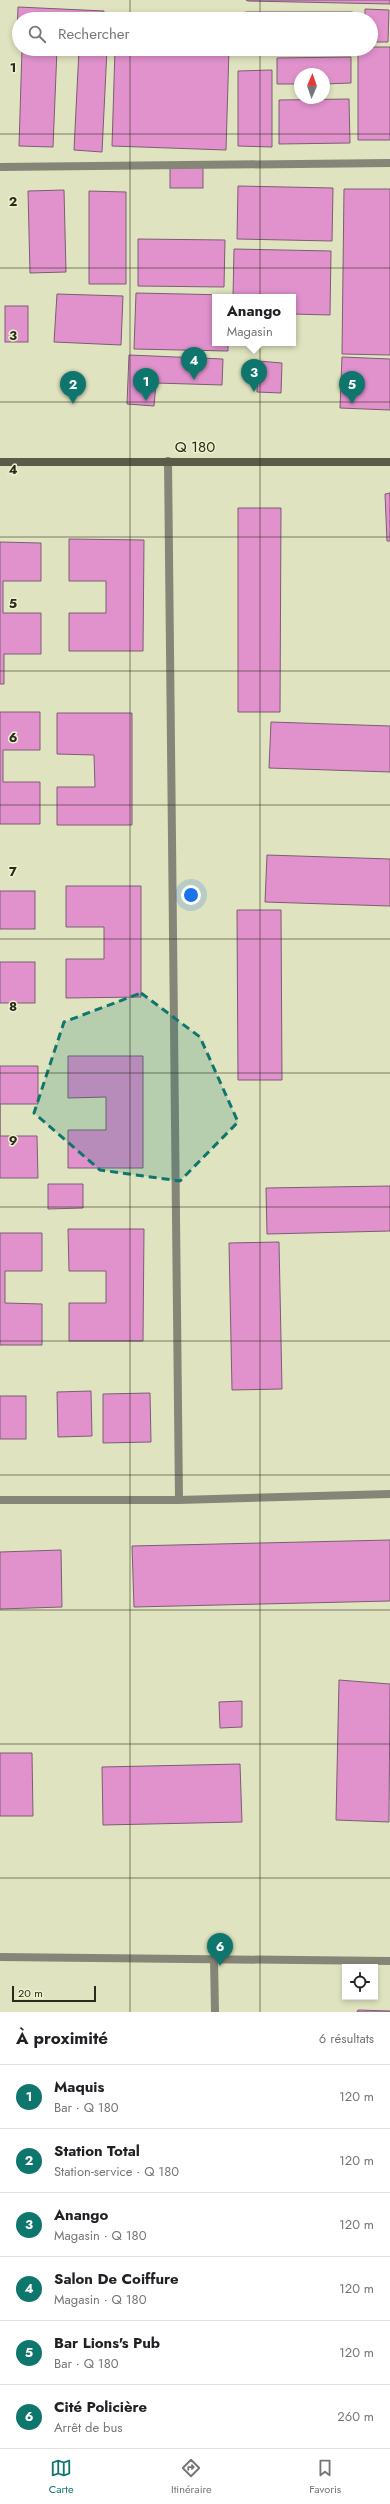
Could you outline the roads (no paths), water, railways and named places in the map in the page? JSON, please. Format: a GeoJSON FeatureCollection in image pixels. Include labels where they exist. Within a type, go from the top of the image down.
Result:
{"type":"FeatureCollection","features":[{"type":"Feature","properties":{"kind":"street"},"geometry":{"type":"LineString","coordinates":[[0,166],[390,163]]}},
{"type":"Feature","properties":{"kind":"street"},"geometry":{"type":"LineString","coordinates":[[168,461],[179,1500]]}},
{"type":"Feature","properties":{"kind":"street","name":"Q 180"},"geometry":{"type":"LineString","coordinates":[[0,462],[390,462]]}},
{"type":"Feature","properties":{"kind":"street"},"geometry":{"type":"LineString","coordinates":[[0,1500],[179,1500],[390,1494]]}},
{"type":"Feature","properties":{"kind":"street"},"geometry":{"type":"LineString","coordinates":[[0,1958],[214,1958],[390,1961]]}},
{"type":"Feature","properties":{"kind":"street"},"geometry":{"type":"LineString","coordinates":[[214,1958],[215,2012]]}},
{"type":"Feature","properties":{"kind":"place","name":"Salon De Coiffure"},"geometry":{"type":"Point","coordinates":[194,380]}},
{"type":"Feature","properties":{"kind":"place","name":"Anango"},"geometry":{"type":"Point","coordinates":[254,392]}},
{"type":"Feature","properties":{"kind":"place","name":"Maquis"},"geometry":{"type":"Point","coordinates":[146,401]}},
{"type":"Feature","properties":{"kind":"place","name":"Station Total"},"geometry":{"type":"Point","coordinates":[73,404]}},
{"type":"Feature","properties":{"kind":"place","name":"Bar Lions's Pub"},"geometry":{"type":"Point","coordinates":[352,404]}},
{"type":"Feature","properties":{"kind":"place","name":"Cité Policière"},"geometry":{"type":"Point","coordinates":[220,1966]}}]}
